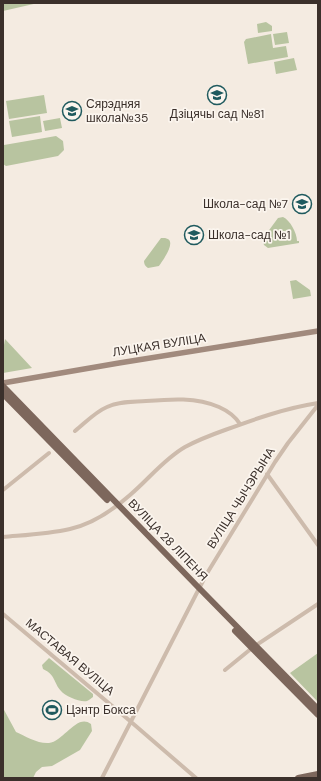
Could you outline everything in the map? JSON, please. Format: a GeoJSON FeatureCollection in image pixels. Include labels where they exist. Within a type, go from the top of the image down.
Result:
{"type":"FeatureCollection","features":[{"type":"Feature","properties":{"kind":"main road","name":"ЛУЦКАЯ ВУЛІЦА"},"geometry":{"type":"LineString","coordinates":[[3,385],[120,363],[318,331]]}},
{"type":"Feature","properties":{"kind":"main road","name":"ВУЛІЦА 28 ЛІПЕНЯ"},"geometry":{"type":"LineString","coordinates":[[3,385],[116,506]]}},
{"type":"Feature","properties":{"kind":"main road","name":"ВУЛІЦА 28 ЛІПЕНЯ"},"geometry":{"type":"LineString","coordinates":[[3,394],[116,506],[254,647],[318,715]]}},
{"type":"Feature","properties":{"kind":"main road","name":"ВУЛІЦА 28 ЛІПЕНЯ"},"geometry":{"type":"LineString","coordinates":[[254,647],[318,709]]}},
{"type":"Feature","properties":{"kind":"main road"},"geometry":{"type":"LineString","coordinates":[[298,778],[318,774]]}},
{"type":"Feature","properties":{"kind":"street"},"geometry":{"type":"LineString","coordinates":[[75,431],[99,411],[108,406],[126,402],[165,400],[190,400],[211,404],[230,413],[240,424]]}},
{"type":"Feature","properties":{"kind":"street"},"geometry":{"type":"LineString","coordinates":[[3,537],[56,532],[89,522],[131,495],[167,461],[184,448],[206,437],[240,424],[281,411],[318,404]]}},
{"type":"Feature","properties":{"kind":"street","name":"ВУЛІЦА ЧЫЧЭРЫНА"},"geometry":{"type":"LineString","coordinates":[[102,778],[208,571],[267,474],[288,443],[318,404]]}},
{"type":"Feature","properties":{"kind":"street"},"geometry":{"type":"LineString","coordinates":[[3,490],[49,453]]}},
{"type":"Feature","properties":{"kind":"street"},"geometry":{"type":"LineString","coordinates":[[267,474],[318,545]]}},
{"type":"Feature","properties":{"kind":"street"},"geometry":{"type":"LineString","coordinates":[[224,670],[254,647],[318,604]]}},
{"type":"Feature","properties":{"kind":"street","name":"МАСТАВАЯ ВУЛІЦА"},"geometry":{"type":"LineString","coordinates":[[3,614],[196,778]]}},
{"type":"Feature","properties":{"kind":"green space"},"geometry":{"type":"Polygon","coordinates":[[[3,3],[38,3],[3,11],[3,3]]]}},
{"type":"Feature","properties":{"kind":"green space"},"geometry":{"type":"Polygon","coordinates":[[[266,22],[272,26],[272,31],[258,33],[257,24],[266,22]]]}},
{"type":"Feature","properties":{"kind":"green space"},"geometry":{"type":"Polygon","coordinates":[[[287,32],[289,43],[275,45],[273,34],[287,32]]]}},
{"type":"Feature","properties":{"kind":"green space"},"geometry":{"type":"Polygon","coordinates":[[[271,34],[273,48],[286,46],[288,57],[248,64],[244,42],[246,39],[271,34]]]}},
{"type":"Feature","properties":{"kind":"green space"},"geometry":{"type":"Polygon","coordinates":[[[294,58],[297,70],[276,74],[274,62],[294,58]]]}},
{"type":"Feature","properties":{"kind":"green space"},"geometry":{"type":"Polygon","coordinates":[[[44,95],[47,113],[9,119],[6,101],[44,95]]]}},
{"type":"Feature","properties":{"kind":"green space"},"geometry":{"type":"Polygon","coordinates":[[[40,116],[42,132],[12,137],[9,121],[40,116]]]}},
{"type":"Feature","properties":{"kind":"green space"},"geometry":{"type":"Polygon","coordinates":[[[60,118],[62,128],[45,131],[43,121],[60,118]]]}},
{"type":"Feature","properties":{"kind":"green space"},"geometry":{"type":"Polygon","coordinates":[[[56,136],[63,141],[64,150],[58,156],[6,166],[3,164],[4,145],[56,136]]]}},
{"type":"Feature","properties":{"kind":"green space"},"geometry":{"type":"Polygon","coordinates":[[[283,217],[293,227],[299,243],[268,248],[264,245],[264,237],[278,218],[283,217]]]}},
{"type":"Feature","properties":{"kind":"green space"},"geometry":{"type":"Polygon","coordinates":[[[161,238],[167,238],[170,241],[167,254],[159,266],[148,268],[144,261],[161,238]]]}},
{"type":"Feature","properties":{"kind":"green space"},"geometry":{"type":"Polygon","coordinates":[[[296,280],[310,290],[311,296],[293,299],[290,281],[296,280]]]}},
{"type":"Feature","properties":{"kind":"green space"},"geometry":{"type":"Polygon","coordinates":[[[5,339],[32,368],[3,373],[3,351],[5,339]]]}},
{"type":"Feature","properties":{"kind":"green space"},"geometry":{"type":"Polygon","coordinates":[[[318,653],[318,702],[290,673],[318,653]]]}},
{"type":"Feature","properties":{"kind":"green space"},"geometry":{"type":"Polygon","coordinates":[[[49,658],[93,694],[93,697],[87,701],[81,701],[73,699],[63,693],[58,688],[52,676],[43,669],[42,665],[49,658]]]}},
{"type":"Feature","properties":{"kind":"green space"},"geometry":{"type":"Polygon","coordinates":[[[3,708],[16,732],[40,742],[49,743],[55,741],[81,722],[91,724],[92,731],[80,750],[52,766],[42,767],[36,772],[33,778],[3,778],[3,708]]]}},
{"type":"Feature","properties":{"kind":"place","name":"Дзіцячы сад №81"},"geometry":{"type":"Point","coordinates":[217,95]}},
{"type":"Feature","properties":{"kind":"place","name":"Сярэдняя школа№35"},"geometry":{"type":"Point","coordinates":[72,111]}},
{"type":"Feature","properties":{"kind":"place","name":"Школа-сад №7"},"geometry":{"type":"Point","coordinates":[302,204]}},
{"type":"Feature","properties":{"kind":"place","name":"Школа-сад №1"},"geometry":{"type":"Point","coordinates":[194,235]}},
{"type":"Feature","properties":{"kind":"place","name":"Цэнтр Бокса"},"geometry":{"type":"Point","coordinates":[52,710]}}]}
